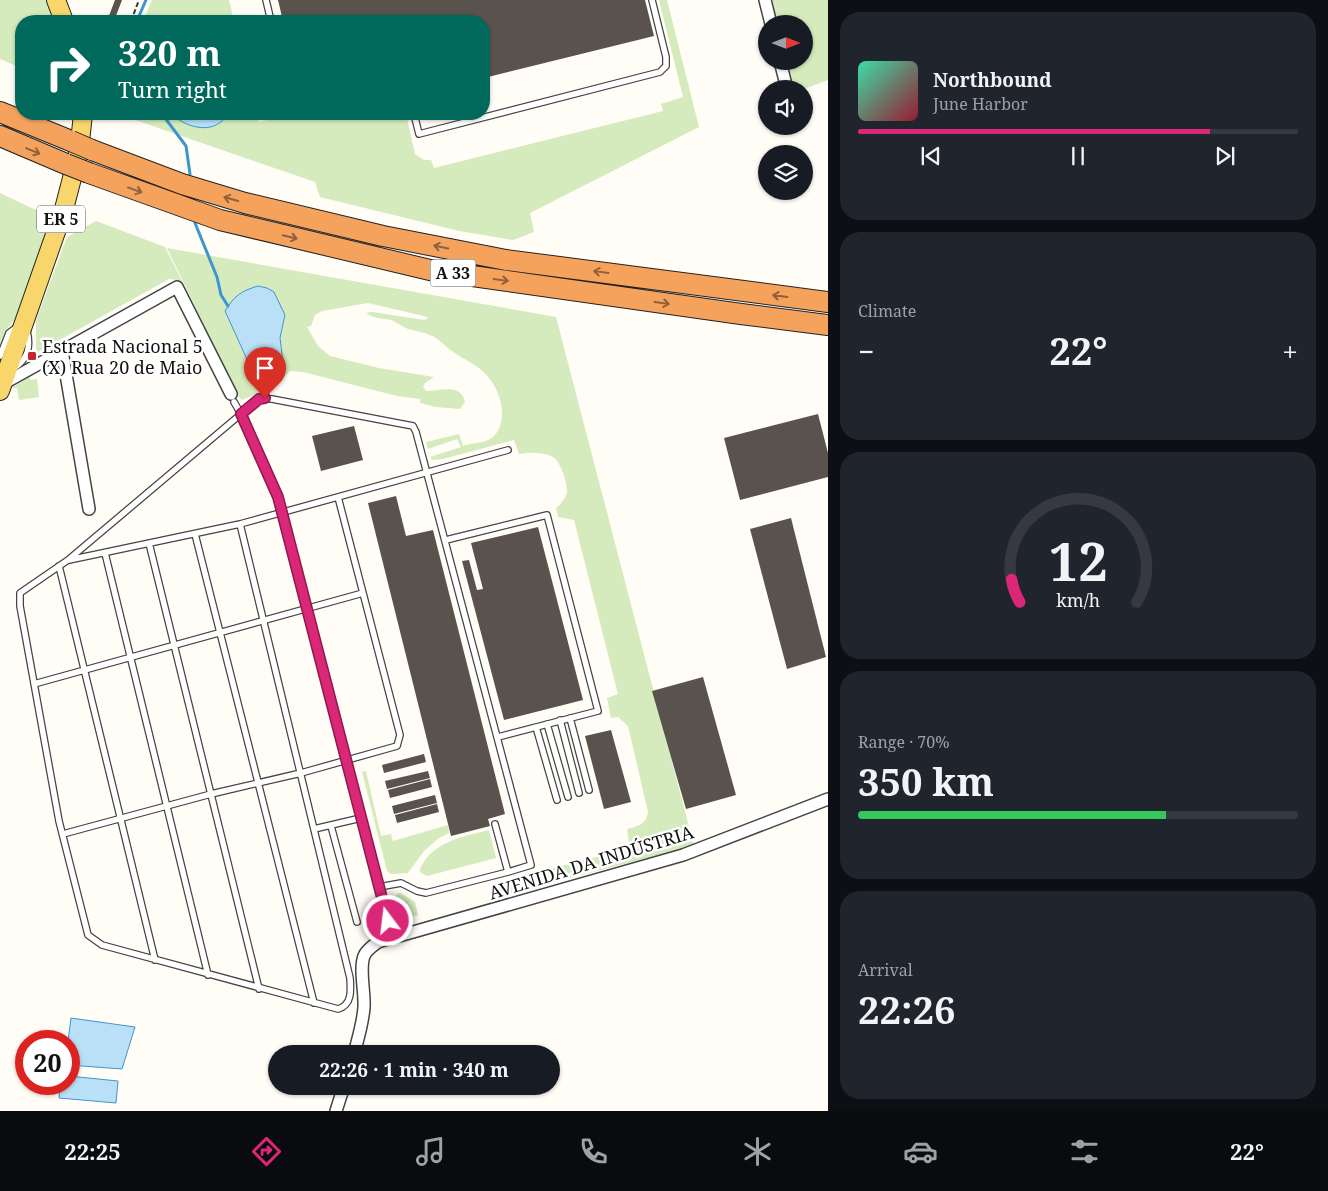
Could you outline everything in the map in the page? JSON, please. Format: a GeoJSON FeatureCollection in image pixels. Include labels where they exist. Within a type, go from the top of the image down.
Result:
{"type":"FeatureCollection","features":[{"type":"Feature","properties":{"kind":"highway","name":"A 33"},"geometry":{"type":"LineString","coordinates":[[0,112],[15,118]]}},
{"type":"Feature","properties":{"kind":"highway","name":"A 33"},"geometry":{"type":"LineString","coordinates":[[20,120],[92,150],[195,188],[245,203],[384,236],[506,260],[828,302]]}},
{"type":"Feature","properties":{"kind":"highway","name":"A 33"},"geometry":{"type":"LineString","coordinates":[[0,136],[89,173],[220,220],[430,270],[828,325]]}},
{"type":"Feature","properties":{"kind":"main road"},"geometry":{"type":"LineString","coordinates":[[56,0],[62,15]]}},
{"type":"Feature","properties":{"kind":"main road","name":"ER 5"},"geometry":{"type":"LineString","coordinates":[[2,376],[25,320],[69,193],[80,143],[82,120]]}},
{"type":"Feature","properties":{"kind":"street"},"geometry":{"type":"LineString","coordinates":[[765,0],[769,15]]}},
{"type":"Feature","properties":{"kind":"street"},"geometry":{"type":"LineString","coordinates":[[2,376],[62,351],[178,287],[232,398]]}},
{"type":"Feature","properties":{"kind":"street"},"geometry":{"type":"LineString","coordinates":[[62,351],[89,509]]}},
{"type":"Feature","properties":{"kind":"street","name":"AVENIDA DA INDÚSTRIA"},"geometry":{"type":"LineString","coordinates":[[357,1045],[364,1008],[362,967],[364,955],[370,947],[378,942],[683,854],[828,799]]}},
{"type":"Feature","properties":{"kind":"street"},"geometry":{"type":"LineString","coordinates":[[336,1111],[341,1095]]}},
{"type":"Feature","properties":{"kind":"lane"},"geometry":{"type":"LineString","coordinates":[[266,0],[270,15]]}},
{"type":"Feature","properties":{"kind":"lane"},"geometry":{"type":"LineString","coordinates":[[490,116],[660,72],[666,66],[666,57],[652,0]]}},
{"type":"Feature","properties":{"kind":"lane"},"geometry":{"type":"LineString","coordinates":[[416,120],[419,134],[473,120]]}},
{"type":"Feature","properties":{"kind":"lane"},"geometry":{"type":"LineString","coordinates":[[232,398],[278,497],[393,938]]}},
{"type":"Feature","properties":{"kind":"lane"},"geometry":{"type":"LineString","coordinates":[[240,524],[350,978],[351,993],[347,1004],[344,1008],[338,1009],[259,989],[102,945],[88,936],[63,834],[20,606],[20,593],[68,560],[259,399],[272,399],[413,426],[428,472],[532,865],[426,893],[417,891],[402,883],[380,887]]}},
{"type":"Feature","properties":{"kind":"lane"},"geometry":{"type":"LineString","coordinates":[[68,560],[240,524],[508,450]]}},
{"type":"Feature","properties":{"kind":"lane"},"geometry":{"type":"LineString","coordinates":[[63,834],[211,794],[347,761],[397,746],[400,735],[338,497]]}},
{"type":"Feature","properties":{"kind":"lane"},"geometry":{"type":"LineString","coordinates":[[446,540],[547,515],[598,711],[498,737]]}},
{"type":"Feature","properties":{"kind":"lane"},"geometry":{"type":"LineString","coordinates":[[195,534],[314,1003]]}},
{"type":"Feature","properties":{"kind":"lane"},"geometry":{"type":"LineString","coordinates":[[149,543],[259,989]]}},
{"type":"Feature","properties":{"kind":"lane"},"geometry":{"type":"LineString","coordinates":[[105,553],[208,974]]}},
{"type":"Feature","properties":{"kind":"lane"},"geometry":{"type":"LineString","coordinates":[[59,566],[155,960]]}},
{"type":"Feature","properties":{"kind":"lane"},"geometry":{"type":"LineString","coordinates":[[34,684],[363,593]]}},
{"type":"Feature","properties":{"kind":"lane"},"geometry":{"type":"LineString","coordinates":[[570,718],[589,790]]}},
{"type":"Feature","properties":{"kind":"lane"},"geometry":{"type":"LineString","coordinates":[[560,720],[579,793]]}},
{"type":"Feature","properties":{"kind":"lane"},"geometry":{"type":"LineString","coordinates":[[547,724],[568,797]]}},
{"type":"Feature","properties":{"kind":"lane"},"geometry":{"type":"LineString","coordinates":[[536,726],[557,800]]}},
{"type":"Feature","properties":{"kind":"lane"},"geometry":{"type":"LineString","coordinates":[[314,829],[361,818]]}},
{"type":"Feature","properties":{"kind":"lane"},"geometry":{"type":"LineString","coordinates":[[495,824],[508,872]]}},
{"type":"Feature","properties":{"kind":"lane"},"geometry":{"type":"LineString","coordinates":[[331,826],[358,922]]}},
{"type":"Feature","properties":{"kind":"path"},"geometry":{"type":"LineString","coordinates":[[133,15],[139,0]]}},
{"type":"Feature","properties":{"kind":"green space"},"geometry":{"type":"Polygon","coordinates":[[[0,0],[48,0],[54,15],[15,15],[15,65],[0,59],[0,0]]]}},
{"type":"Feature","properties":{"kind":"green space"},"geometry":{"type":"Polygon","coordinates":[[[152,0],[229,0],[233,15],[146,15],[152,0]]]}},
{"type":"Feature","properties":{"kind":"green space"},"geometry":{"type":"Polygon","coordinates":[[[659,0],[667,0],[699,127],[530,213],[534,232],[513,240],[459,231],[320,197],[315,182],[135,120],[258,120],[259,122],[268,120],[407,120],[415,154],[424,160],[431,160],[434,168],[663,111],[661,104],[683,97],[659,0]]]}},
{"type":"Feature","properties":{"kind":"green space"},"geometry":{"type":"Polygon","coordinates":[[[767,0],[828,0],[828,80],[813,86],[813,80],[786,80],[783,70],[813,70],[813,15],[770,15],[767,0]]]}},
{"type":"Feature","properties":{"kind":"green space"},"geometry":{"type":"Polygon","coordinates":[[[0,193],[53,218],[20,314],[5,331],[0,344],[0,193]]]}},
{"type":"Feature","properties":{"kind":"green space"},"geometry":{"type":"Polygon","coordinates":[[[96,221],[165,247],[184,285],[178,280],[169,279],[38,352],[36,349],[36,320],[67,237],[96,221]]]}},
{"type":"Feature","properties":{"kind":"green space"},"geometry":{"type":"Polygon","coordinates":[[[167,248],[556,317],[694,846],[504,895],[502,887],[506,880],[624,850],[629,843],[627,829],[638,826],[643,822],[648,812],[628,726],[618,717],[611,718],[607,698],[618,694],[574,520],[558,517],[556,508],[563,501],[567,492],[561,468],[556,459],[545,454],[519,454],[514,440],[433,460],[430,457],[461,447],[457,439],[428,449],[426,442],[459,434],[463,446],[492,438],[499,429],[501,422],[500,398],[489,378],[481,370],[436,338],[406,328],[391,320],[366,313],[372,312],[425,320],[428,317],[368,303],[322,311],[315,315],[311,326],[307,327],[318,346],[330,356],[379,368],[434,377],[425,383],[423,387],[426,391],[450,389],[459,392],[465,402],[460,409],[436,407],[420,403],[420,399],[397,396],[303,372],[290,371],[273,387],[242,400],[238,396],[167,248]]]}},
{"type":"Feature","properties":{"kind":"green space"},"geometry":{"type":"Polygon","coordinates":[[[30,377],[30,380],[37,379],[39,397],[19,400],[17,388],[12,388],[30,377]]]}},
{"type":"Feature","properties":{"kind":"green space"},"geometry":{"type":"Polygon","coordinates":[[[366,771],[381,836],[391,834],[393,841],[448,825],[449,833],[439,838],[424,851],[408,873],[391,874],[387,871],[362,772],[366,771]]]}},
{"type":"Feature","properties":{"kind":"green space"},"geometry":{"type":"Polygon","coordinates":[[[489,830],[496,858],[427,876],[420,872],[420,869],[432,852],[440,846],[459,838],[489,830]]]}},
{"type":"Feature","properties":{"kind":"green space"},"geometry":{"type":"Polygon","coordinates":[[[398,893],[415,902],[418,915],[399,920],[395,897],[398,893]]]}},
{"type":"Feature","properties":{"kind":"water"},"geometry":{"type":"Polygon","coordinates":[[[179,120],[223,120],[215,125],[200,128],[179,120]]]}},
{"type":"Feature","properties":{"kind":"water"},"geometry":{"type":"Polygon","coordinates":[[[258,286],[274,292],[285,315],[280,338],[284,370],[272,381],[255,377],[225,311],[238,295],[258,286]]]}},
{"type":"Feature","properties":{"kind":"water"},"geometry":{"type":"Polygon","coordinates":[[[71,1018],[135,1027],[122,1069],[80,1066],[80,1030],[69,1030],[71,1018]]]}},
{"type":"Feature","properties":{"kind":"water"},"geometry":{"type":"Polygon","coordinates":[[[80,1077],[118,1081],[116,1103],[59,1098],[59,1095],[80,1095],[80,1077]]]}},
{"type":"Feature","properties":{"kind":"building"},"geometry":{"type":"Polygon","coordinates":[[[115,0],[122,0],[116,15],[109,15],[115,0]]]}},
{"type":"Feature","properties":{"kind":"building"},"geometry":{"type":"Polygon","coordinates":[[[278,0],[645,0],[654,36],[490,77],[490,15],[282,15],[278,0]]]}},
{"type":"Feature","properties":{"kind":"building"},"geometry":{"type":"Polygon","coordinates":[[[818,414],[828,453],[828,477],[740,500],[724,438],[818,414]]]}},
{"type":"Feature","properties":{"kind":"building"},"geometry":{"type":"Polygon","coordinates":[[[354,426],[363,460],[321,471],[312,436],[354,426]]]}},
{"type":"Feature","properties":{"kind":"building"},"geometry":{"type":"Polygon","coordinates":[[[396,496],[406,536],[433,530],[505,814],[488,819],[490,826],[451,836],[368,503],[396,496]]]}},
{"type":"Feature","properties":{"kind":"building"},"geometry":{"type":"Polygon","coordinates":[[[791,518],[826,657],[787,669],[750,529],[791,518]]]}},
{"type":"Feature","properties":{"kind":"building"},"geometry":{"type":"Polygon","coordinates":[[[538,527],[583,700],[504,720],[462,561],[469,560],[477,590],[483,589],[471,543],[538,527]]]}},
{"type":"Feature","properties":{"kind":"building"},"geometry":{"type":"Polygon","coordinates":[[[703,677],[736,795],[686,809],[652,691],[703,677]]]}},
{"type":"Feature","properties":{"kind":"building"},"geometry":{"type":"Polygon","coordinates":[[[611,730],[631,802],[604,809],[585,736],[611,730]]]}},
{"type":"Feature","properties":{"kind":"building"},"geometry":{"type":"Polygon","coordinates":[[[424,754],[426,762],[384,773],[382,765],[424,754]]]}},
{"type":"Feature","properties":{"kind":"building"},"geometry":{"type":"Polygon","coordinates":[[[428,771],[430,778],[387,789],[385,781],[428,771]]]}},
{"type":"Feature","properties":{"kind":"building"},"geometry":{"type":"Polygon","coordinates":[[[430,779],[432,787],[390,798],[388,790],[430,779]]]}},
{"type":"Feature","properties":{"kind":"building"},"geometry":{"type":"Polygon","coordinates":[[[435,795],[437,803],[394,814],[392,806],[435,795]]]}},
{"type":"Feature","properties":{"kind":"building"},"geometry":{"type":"Polygon","coordinates":[[[437,804],[439,812],[397,823],[395,815],[437,804]]]}},
{"type":"Feature","properties":{"kind":"waterway"},"geometry":{"type":"LineString","coordinates":[[139,15],[146,0]]}},
{"type":"Feature","properties":{"kind":"waterway"},"geometry":{"type":"LineString","coordinates":[[166,120],[186,146],[190,174]]}},
{"type":"Feature","properties":{"kind":"waterway"},"geometry":{"type":"LineString","coordinates":[[195,223],[217,277],[221,295],[228,306]]}},
{"type":"Feature","properties":{"kind":"place","name":"Estrada Nacional 5 (X) Rua 20 de Maio"},"geometry":{"type":"Point","coordinates":[32,356]}},
{"type":"Feature","properties":{"kind":"route"},"geometry":{"type":"LineString","coordinates":[[265,398],[259,399],[241,414],[278,497],[388,921]]}}]}
